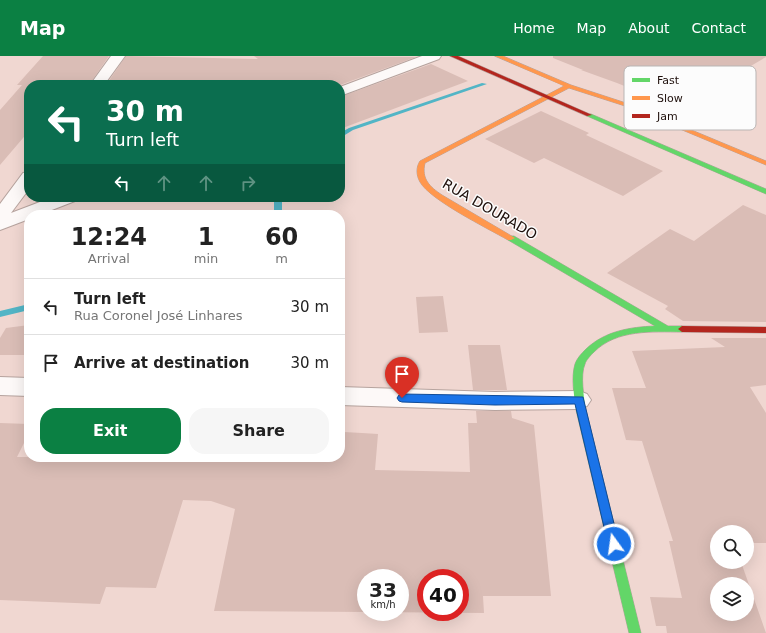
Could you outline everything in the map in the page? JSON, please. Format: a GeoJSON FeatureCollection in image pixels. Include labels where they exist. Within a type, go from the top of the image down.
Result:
{"type":"FeatureCollection","features":[{"type":"Feature","properties":{"kind":"street"},"geometry":{"type":"LineString","coordinates":[[101,80],[118,56]]}},
{"type":"Feature","properties":{"kind":"street"},"geometry":{"type":"LineString","coordinates":[[345,90],[434,56]]}},
{"type":"Feature","properties":{"kind":"street"},"geometry":{"type":"LineString","coordinates":[[453,56],[545,97],[608,116],[624,124]]}},
{"type":"Feature","properties":{"kind":"street"},"geometry":{"type":"LineString","coordinates":[[498,56],[569,86],[624,104]]}},
{"type":"Feature","properties":{"kind":"street","name":"RUA DOURADO"},"geometry":{"type":"LineString","coordinates":[[569,86],[545,97],[422,162],[418,169],[419,178],[426,188],[438,197],[618,299],[666,329]]}},
{"type":"Feature","properties":{"kind":"street"},"geometry":{"type":"LineString","coordinates":[[608,116],[624,107]]}},
{"type":"Feature","properties":{"kind":"street"},"geometry":{"type":"LineString","coordinates":[[637,130],[766,192]]}},
{"type":"Feature","properties":{"kind":"street"},"geometry":{"type":"LineString","coordinates":[[687,130],[766,163]]}},
{"type":"Feature","properties":{"kind":"street"},"geometry":{"type":"LineString","coordinates":[[0,216],[24,184]]}},
{"type":"Feature","properties":{"kind":"street"},"geometry":{"type":"LineString","coordinates":[[36,210],[56,202]]}},
{"type":"Feature","properties":{"kind":"street"},"geometry":{"type":"LineString","coordinates":[[0,224],[24,215]]}},
{"type":"Feature","properties":{"kind":"street"},"geometry":{"type":"LineString","coordinates":[[636,633],[579,400],[580,363],[590,349],[610,336],[633,330],[766,330]]}},
{"type":"Feature","properties":{"kind":"street"},"geometry":{"type":"LineString","coordinates":[[0,386],[24,387]]}},
{"type":"Feature","properties":{"kind":"street"},"geometry":{"type":"LineString","coordinates":[[345,396],[495,401],[579,400]]}},
{"type":"Feature","properties":{"kind":"building"},"geometry":{"type":"Polygon","coordinates":[[[43,56],[109,56],[92,80],[24,80],[24,137],[0,165],[0,110],[22,85],[17,85],[43,56]]]}},
{"type":"Feature","properties":{"kind":"building"},"geometry":{"type":"Polygon","coordinates":[[[126,56],[258,59],[254,56],[416,57],[345,83],[345,80],[109,80],[126,56]]]}},
{"type":"Feature","properties":{"kind":"building"},"geometry":{"type":"Polygon","coordinates":[[[553,56],[766,56],[751,66],[624,66],[624,86],[553,58],[553,56]]]}},
{"type":"Feature","properties":{"kind":"building"},"geometry":{"type":"Polygon","coordinates":[[[431,64],[468,81],[345,127],[345,95],[431,64]]]}},
{"type":"Feature","properties":{"kind":"building"},"geometry":{"type":"Polygon","coordinates":[[[541,111],[589,133],[586,135],[663,171],[623,196],[544,158],[534,163],[485,139],[541,111]]]}},
{"type":"Feature","properties":{"kind":"building"},"geometry":{"type":"Polygon","coordinates":[[[743,205],[766,215],[766,322],[683,321],[665,309],[668,306],[607,273],[670,229],[694,241],[743,205]]]}},
{"type":"Feature","properties":{"kind":"building"},"geometry":{"type":"Polygon","coordinates":[[[443,296],[448,332],[419,333],[416,297],[443,296]]]}},
{"type":"Feature","properties":{"kind":"building"},"geometry":{"type":"Polygon","coordinates":[[[24,326],[24,355],[0,355],[0,338],[6,328],[24,326]]]}},
{"type":"Feature","properties":{"kind":"building"},"geometry":{"type":"Polygon","coordinates":[[[711,338],[766,338],[766,385],[750,387],[766,413],[766,543],[754,543],[754,525],[710,525],[710,569],[743,569],[746,577],[710,577],[710,621],[754,621],[754,599],[766,633],[667,633],[666,626],[656,626],[650,597],[682,598],[669,541],[673,541],[642,441],[626,440],[612,388],[646,388],[632,351],[725,347],[711,338]]]}},
{"type":"Feature","properties":{"kind":"building"},"geometry":{"type":"Polygon","coordinates":[[[468,345],[500,345],[507,390],[473,390],[468,345]]]}},
{"type":"Feature","properties":{"kind":"building"},"geometry":{"type":"Polygon","coordinates":[[[476,411],[511,411],[512,418],[534,425],[551,596],[483,596],[484,613],[469,613],[469,569],[417,569],[417,612],[409,612],[409,569],[357,569],[357,612],[214,611],[235,509],[211,501],[183,500],[156,588],[106,587],[100,604],[0,600],[0,423],[24,424],[24,443],[17,457],[24,457],[24,462],[345,462],[345,432],[378,434],[375,470],[470,472],[468,423],[477,423],[476,411]]]}},
{"type":"Feature","properties":{"kind":"waterway"},"geometry":{"type":"LineString","coordinates":[[345,133],[351,129],[484,84]]}},
{"type":"Feature","properties":{"kind":"waterway"},"geometry":{"type":"LineString","coordinates":[[278,202],[278,210]]}},
{"type":"Feature","properties":{"kind":"waterway"},"geometry":{"type":"LineString","coordinates":[[0,314],[24,308]]}},
{"type":"Feature","properties":{"kind":"traffic: fast"},"geometry":{"type":"LineString","coordinates":[[589,115],[766,192]]}},
{"type":"Feature","properties":{"kind":"traffic: fast"},"geometry":{"type":"LineString","coordinates":[[511,238],[666,329]]}},
{"type":"Feature","properties":{"kind":"traffic: fast"},"geometry":{"type":"LineString","coordinates":[[635,633],[581,410],[579,369],[587,354],[596,345],[607,338],[631,331],[682,329]]}},
{"type":"Feature","properties":{"kind":"traffic: slow"},"geometry":{"type":"LineString","coordinates":[[498,56],[569,86],[624,104]]}},
{"type":"Feature","properties":{"kind":"traffic: slow"},"geometry":{"type":"LineString","coordinates":[[511,238],[439,197],[430,190],[421,178],[420,168],[422,162],[569,86]]}},
{"type":"Feature","properties":{"kind":"traffic: slow"},"geometry":{"type":"LineString","coordinates":[[687,130],[766,163]]}},
{"type":"Feature","properties":{"kind":"traffic: jam"},"geometry":{"type":"LineString","coordinates":[[453,56],[589,115]]}},
{"type":"Feature","properties":{"kind":"traffic: jam"},"geometry":{"type":"LineString","coordinates":[[682,329],[766,330]]}},
{"type":"Feature","properties":{"kind":"route"},"geometry":{"type":"LineString","coordinates":[[402,398],[495,401],[579,400],[614,544]]}}]}
